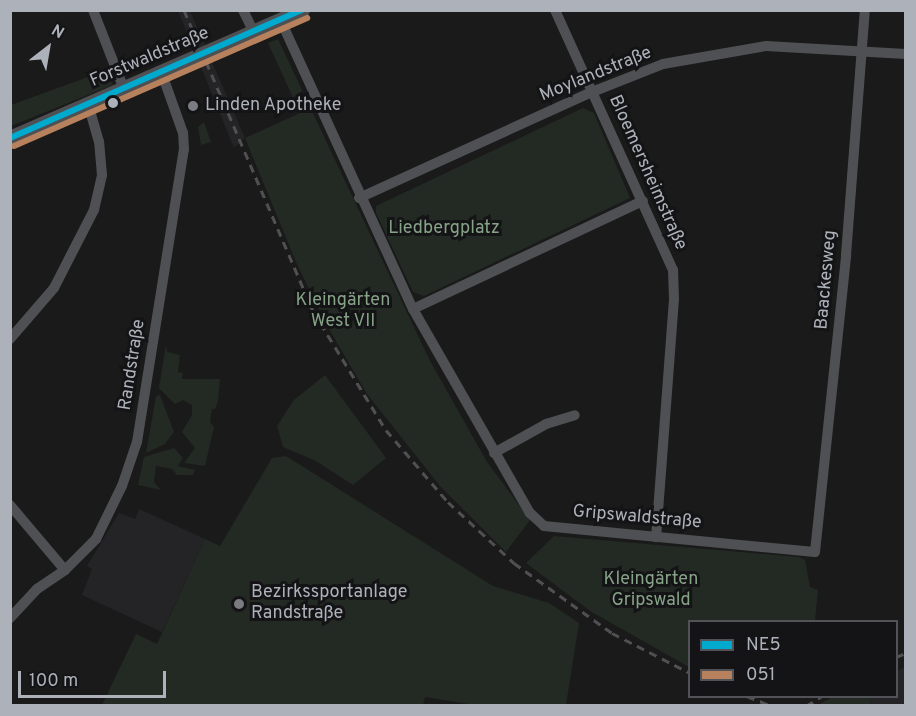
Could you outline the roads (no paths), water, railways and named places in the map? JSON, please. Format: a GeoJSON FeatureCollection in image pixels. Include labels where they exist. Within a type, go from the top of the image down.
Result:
{"type":"FeatureCollection","features":[{"type":"Feature","properties":{"kind":"street"},"geometry":{"type":"LineString","coordinates":[[93,10],[124,89]]}},
{"type":"Feature","properties":{"kind":"street"},"geometry":{"type":"LineString","coordinates":[[243,10],[254,33]]}},
{"type":"Feature","properties":{"kind":"street","name":"Forstwaldstraße"},"geometry":{"type":"LineString","coordinates":[[10,138],[162,75],[303,10]]}},
{"type":"Feature","properties":{"kind":"street","name":"Bloemersheimstraße"},"geometry":{"type":"LineString","coordinates":[[555,10],[673,270],[674,299],[656,537]]}},
{"type":"Feature","properties":{"kind":"street","name":"Baackesweg"},"geometry":{"type":"LineString","coordinates":[[815,552],[846,255],[865,10]]}},
{"type":"Feature","properties":{"kind":"street","name":"Gripswaldstraße"},"geometry":{"type":"LineString","coordinates":[[281,21],[359,198],[413,309],[530,513],[544,526],[815,552]]}},
{"type":"Feature","properties":{"kind":"street","name":"Moylandstraße"},"geometry":{"type":"LineString","coordinates":[[359,198],[592,92],[663,64],[766,46],[862,49],[906,54]]}},
{"type":"Feature","properties":{"kind":"street","name":"Randstraße"},"geometry":{"type":"LineString","coordinates":[[11,614],[37,589],[65,570],[96,539],[113,508],[128,471],[143,412],[184,150],[183,133],[162,75]]}},
{"type":"Feature","properties":{"kind":"street"},"geometry":{"type":"LineString","coordinates":[[10,339],[54,288],[94,210],[102,175],[99,142],[88,104]]}},
{"type":"Feature","properties":{"kind":"street"},"geometry":{"type":"LineString","coordinates":[[413,309],[643,201]]}},
{"type":"Feature","properties":{"kind":"street"},"geometry":{"type":"LineString","coordinates":[[494,453],[546,424],[574,415]]}},
{"type":"Feature","properties":{"kind":"street"},"geometry":{"type":"LineString","coordinates":[[10,505],[65,570]]}},
{"type":"Feature","properties":{"kind":"railway"},"geometry":{"type":"LineString","coordinates":[[184,10],[313,311],[386,430],[448,502],[514,563],[612,633],[688,672]]}},
{"type":"Feature","properties":{"kind":"railway"},"geometry":{"type":"LineString","coordinates":[[898,656],[906,653]]}},
{"type":"Feature","properties":{"kind":"railway"},"geometry":{"type":"LineString","coordinates":[[752,698],[772,706]]}},
{"type":"Feature","properties":{"kind":"railway"},"geometry":{"type":"LineString","coordinates":[[806,706],[819,698]]}},
{"type":"Feature","properties":{"kind":"place","name":"Linden Apotheke"},"geometry":{"type":"Point","coordinates":[193,106]}},
{"type":"Feature","properties":{"kind":"place","name":"Bezirkssportanlage Randstraße"},"geometry":{"type":"Point","coordinates":[239,604]}},
{"type":"Feature","properties":{"kind":"park label","name":"Liedbergplatz"},"geometry":{"type":"Point","coordinates":[444,229]}},
{"type":"Feature","properties":{"kind":"park label","name":"Kleingärten West VII"},"geometry":{"type":"Point","coordinates":[343,312]}},
{"type":"Feature","properties":{"kind":"park label","name":"Kleingärten Gripswald"},"geometry":{"type":"Point","coordinates":[651,591]}}]}
